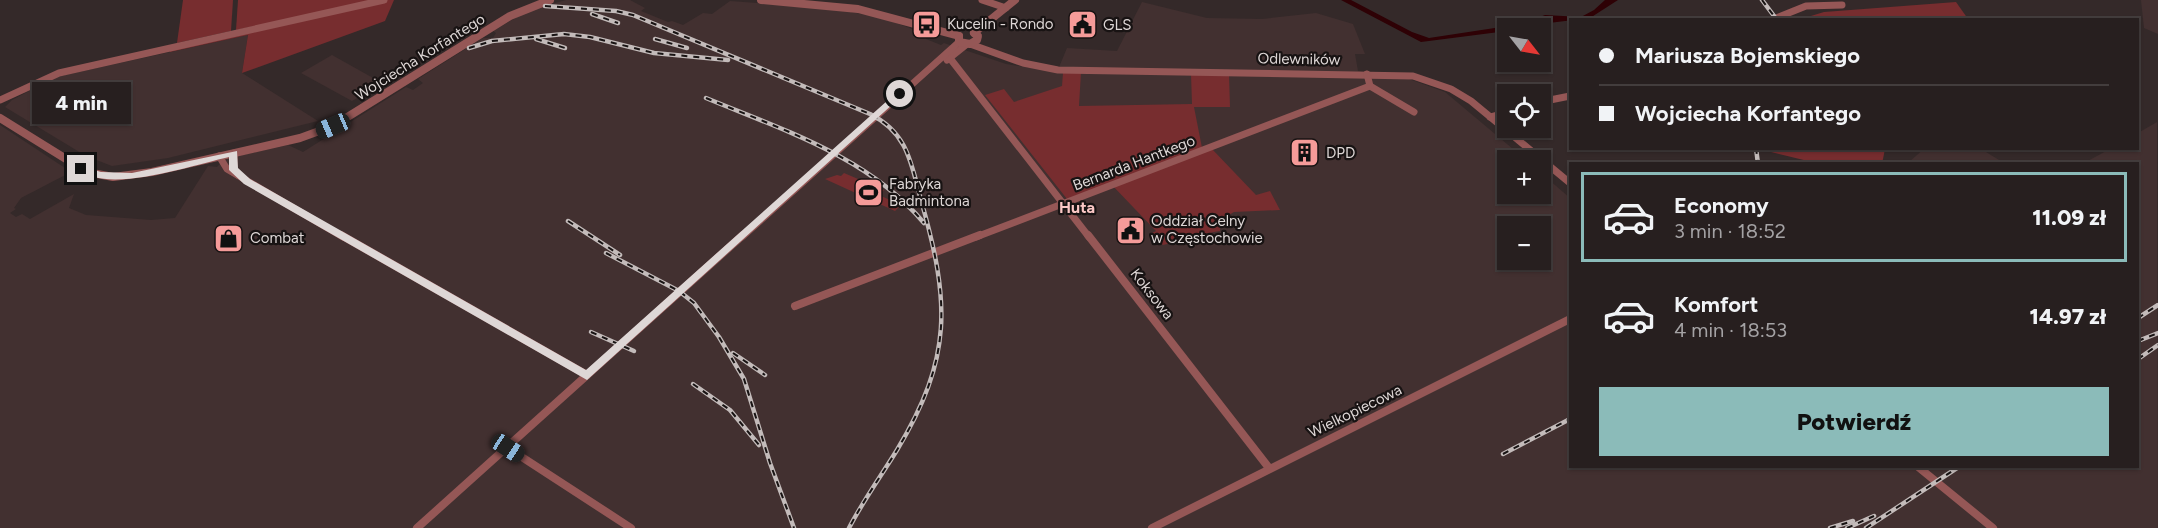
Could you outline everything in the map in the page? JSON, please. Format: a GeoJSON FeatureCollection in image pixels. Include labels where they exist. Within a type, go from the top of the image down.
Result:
{"type":"FeatureCollection","features":[{"type":"Feature","properties":{"kind":"street"},"geometry":{"type":"LineString","coordinates":[[0,100],[59,73],[384,0]]}},
{"type":"Feature","properties":{"kind":"street","name":"Wojciecha Korfantego"},"geometry":{"type":"LineString","coordinates":[[0,118],[81,169],[100,176],[132,176],[300,138],[333,126],[534,2],[550,0]]}},
{"type":"Feature","properties":{"kind":"street"},"geometry":{"type":"LineString","coordinates":[[761,0],[858,9],[968,40]]}},
{"type":"Feature","properties":{"kind":"street"},"geometry":{"type":"LineString","coordinates":[[982,0],[1006,8]]}},
{"type":"Feature","properties":{"kind":"street"},"geometry":{"type":"LineString","coordinates":[[417,528],[900,94],[1015,0]]}},
{"type":"Feature","properties":{"kind":"street"},"geometry":{"type":"LineString","coordinates":[[1776,18],[1806,6],[1842,5]]}},
{"type":"Feature","properties":{"kind":"street","name":"Odlewników"},"geometry":{"type":"LineString","coordinates":[[968,40],[994,54],[1058,70],[1367,74],[1410,76],[1433,81],[1472,102],[1569,182]]}},
{"type":"Feature","properties":{"kind":"street","name":"Koksowa"},"geometry":{"type":"LineString","coordinates":[[950,55],[1269,468]]}},
{"type":"Feature","properties":{"kind":"street"},"geometry":{"type":"LineString","coordinates":[[1367,74],[1370,86],[1414,112]]}},
{"type":"Feature","properties":{"kind":"street","name":"Bernarda Hantkego"},"geometry":{"type":"LineString","coordinates":[[795,306],[1370,86]]}},
{"type":"Feature","properties":{"kind":"street"},"geometry":{"type":"LineString","coordinates":[[1551,100],[1569,96]]}},
{"type":"Feature","properties":{"kind":"street"},"geometry":{"type":"LineString","coordinates":[[1490,117],[1497,115]]}},
{"type":"Feature","properties":{"kind":"street"},"geometry":{"type":"LineString","coordinates":[[234,153],[234,170],[239,176]]}},
{"type":"Feature","properties":{"kind":"street"},"geometry":{"type":"LineString","coordinates":[[219,156],[222,164],[239,176],[587,375]]}},
{"type":"Feature","properties":{"kind":"street","name":"Wielkopiecowa"},"geometry":{"type":"LineString","coordinates":[[1152,528],[1569,319]]}},
{"type":"Feature","properties":{"kind":"street"},"geometry":{"type":"LineString","coordinates":[[508,448],[631,528]]}},
{"type":"Feature","properties":{"kind":"street"},"geometry":{"type":"LineString","coordinates":[[1919,468],[1993,528]]}},
{"type":"Feature","properties":{"kind":"shaded area"},"geometry":{"type":"Polygon","coordinates":[[[183,0],[233,0],[231,31],[177,43],[183,0]]]}},
{"type":"Feature","properties":{"kind":"shaded area"},"geometry":{"type":"Polygon","coordinates":[[[238,0],[378,0],[236,30],[238,0]]]}},
{"type":"Feature","properties":{"kind":"shaded area"},"geometry":{"type":"Polygon","coordinates":[[[384,0],[394,0],[385,21],[242,73],[248,35],[170,52],[170,47],[384,0]]]}},
{"type":"Feature","properties":{"kind":"shaded area"},"geometry":{"type":"Polygon","coordinates":[[[566,0],[630,0],[645,8],[641,11],[668,22],[683,25],[703,13],[712,14],[730,1],[835,9],[883,18],[928,35],[926,39],[941,45],[944,43],[1006,64],[1057,72],[1067,48],[1117,51],[1142,2],[1207,18],[1262,19],[1316,13],[1353,24],[1365,54],[1355,54],[1358,71],[1409,79],[1445,92],[1514,150],[1497,150],[1497,204],[1551,204],[1551,182],[1569,197],[1569,468],[2139,468],[2139,162],[2086,162],[2108,150],[2139,150],[2139,132],[2157,122],[2158,528],[0,528],[0,125],[71,172],[21,198],[14,208],[16,209],[10,213],[16,217],[22,214],[30,219],[74,194],[69,208],[86,215],[151,220],[175,218],[208,166],[217,167],[225,159],[288,145],[303,152],[406,87],[413,90],[423,83],[418,79],[483,38],[493,38],[496,33],[493,31],[527,11],[566,0]]]}},
{"type":"Feature","properties":{"kind":"shaded area"},"geometry":{"type":"Polygon","coordinates":[[[1341,0],[1351,0],[1412,32],[1429,38],[1497,28],[1497,32],[1421,42],[1341,0]]]}},
{"type":"Feature","properties":{"kind":"shaded area"},"geometry":{"type":"Polygon","coordinates":[[[1605,0],[1618,0],[1590,18],[1569,18],[1569,21],[1551,23],[1551,18],[1537,18],[1545,15],[1581,17],[1594,10],[1605,0]]]}},
{"type":"Feature","properties":{"kind":"shaded area"},"geometry":{"type":"Polygon","coordinates":[[[2141,0],[2158,0],[2158,34],[2144,28],[2141,0]]]}},
{"type":"Feature","properties":{"kind":"shaded area"},"geometry":{"type":"Polygon","coordinates":[[[1956,2],[1967,18],[1804,18],[1824,12],[1956,2]]]}},
{"type":"Feature","properties":{"kind":"shaded area"},"geometry":{"type":"Polygon","coordinates":[[[248,35],[242,73],[318,121],[168,158],[112,166],[86,156],[5,107],[12,100],[56,77],[248,35]]]}},
{"type":"Feature","properties":{"kind":"shaded area"},"geometry":{"type":"Polygon","coordinates":[[[332,55],[382,83],[352,101],[301,73],[332,55]]]}},
{"type":"Feature","properties":{"kind":"shaded area"},"geometry":{"type":"Polygon","coordinates":[[[1081,72],[1079,106],[1192,104],[1191,74],[1229,74],[1230,107],[1194,107],[1203,153],[1212,149],[1256,195],[1270,191],[1280,210],[1234,212],[1220,220],[1220,231],[1163,245],[1150,234],[1156,231],[1111,184],[1067,199],[985,95],[1004,89],[1014,102],[1062,86],[1063,73],[1081,72]]]}},
{"type":"Feature","properties":{"kind":"shaded area"},"geometry":{"type":"Polygon","coordinates":[[[1763,150],[1885,150],[1882,162],[1812,162],[1763,150]]]}},
{"type":"Feature","properties":{"kind":"shaded area"},"geometry":{"type":"Polygon","coordinates":[[[1923,150],[1983,150],[2002,162],[1909,162],[1923,150]]]}},
{"type":"Feature","properties":{"kind":"shaded area","name":"Fabryka Badmintona"},"geometry":{"type":"Polygon","coordinates":[[[844,173],[884,190],[879,195],[901,205],[895,211],[825,179],[841,176],[844,173]]]}},
{"type":"Feature","properties":{"kind":"railway"},"geometry":{"type":"LineString","coordinates":[[1762,0],[1776,18]]}},
{"type":"Feature","properties":{"kind":"railway"},"geometry":{"type":"LineString","coordinates":[[545,6],[616,11],[633,15],[870,114],[893,130],[906,150],[931,236],[937,269],[941,299],[941,328],[937,357],[915,417],[849,528]]}},
{"type":"Feature","properties":{"kind":"railway"},"geometry":{"type":"LineString","coordinates":[[592,14],[618,23]]}},
{"type":"Feature","properties":{"kind":"railway"},"geometry":{"type":"LineString","coordinates":[[469,48],[492,41],[564,34],[590,37],[654,53],[728,60]]}},
{"type":"Feature","properties":{"kind":"railway"},"geometry":{"type":"LineString","coordinates":[[536,39],[565,48]]}},
{"type":"Feature","properties":{"kind":"railway"},"geometry":{"type":"LineString","coordinates":[[655,39],[687,48]]}},
{"type":"Feature","properties":{"kind":"railway"},"geometry":{"type":"LineString","coordinates":[[706,98],[794,134],[851,163],[878,180],[924,223]]}},
{"type":"Feature","properties":{"kind":"railway"},"geometry":{"type":"LineString","coordinates":[[1756,150],[1758,162]]}},
{"type":"Feature","properties":{"kind":"railway"},"geometry":{"type":"LineString","coordinates":[[568,221],[620,255]]}},
{"type":"Feature","properties":{"kind":"railway"},"geometry":{"type":"LineString","coordinates":[[606,253],[679,291],[694,303],[719,337],[744,379],[770,463],[794,528]]}},
{"type":"Feature","properties":{"kind":"railway"},"geometry":{"type":"LineString","coordinates":[[2139,317],[2158,305]]}},
{"type":"Feature","properties":{"kind":"railway"},"geometry":{"type":"LineString","coordinates":[[591,332],[634,351]]}},
{"type":"Feature","properties":{"kind":"railway"},"geometry":{"type":"LineString","coordinates":[[2139,341],[2158,333]]}},
{"type":"Feature","properties":{"kind":"railway"},"geometry":{"type":"LineString","coordinates":[[2139,358],[2158,345]]}},
{"type":"Feature","properties":{"kind":"railway"},"geometry":{"type":"LineString","coordinates":[[733,353],[765,375]]}},
{"type":"Feature","properties":{"kind":"railway"},"geometry":{"type":"LineString","coordinates":[[693,384],[730,410],[759,445]]}},
{"type":"Feature","properties":{"kind":"railway"},"geometry":{"type":"LineString","coordinates":[[1503,454],[1569,420]]}},
{"type":"Feature","properties":{"kind":"railway"},"geometry":{"type":"LineString","coordinates":[[1866,528],[1957,468]]}},
{"type":"Feature","properties":{"kind":"railway"},"geometry":{"type":"LineString","coordinates":[[1847,528],[1874,516]]}},
{"type":"Feature","properties":{"kind":"railway"},"geometry":{"type":"LineString","coordinates":[[1830,528],[1853,521]]}},
{"type":"Feature","properties":{"kind":"place","name":"Kucelin - Rondo"},"geometry":{"type":"Point","coordinates":[926,24]}},
{"type":"Feature","properties":{"kind":"place","name":"GLS"},"geometry":{"type":"Point","coordinates":[1082,25]}},
{"type":"Feature","properties":{"kind":"place","name":"DPD"},"geometry":{"type":"Point","coordinates":[1305,153]}},
{"type":"Feature","properties":{"kind":"place","name":"Fabryka Badmintona"},"geometry":{"type":"Point","coordinates":[868,193]}},
{"type":"Feature","properties":{"kind":"place","name":"Oddział Celny w Częstochowie"},"geometry":{"type":"Point","coordinates":[1130,230]}},
{"type":"Feature","properties":{"kind":"place","name":"Combat"},"geometry":{"type":"Point","coordinates":[229,238]}},
{"type":"Feature","properties":{"kind":"district","name":"Huta"},"geometry":{"type":"Point","coordinates":[1077,207]}},
{"type":"Feature","properties":{"kind":"route"},"geometry":{"type":"LineString","coordinates":[[81,169],[100,176],[132,176],[234,153],[234,170],[239,176],[587,375],[900,94]]}}]}
